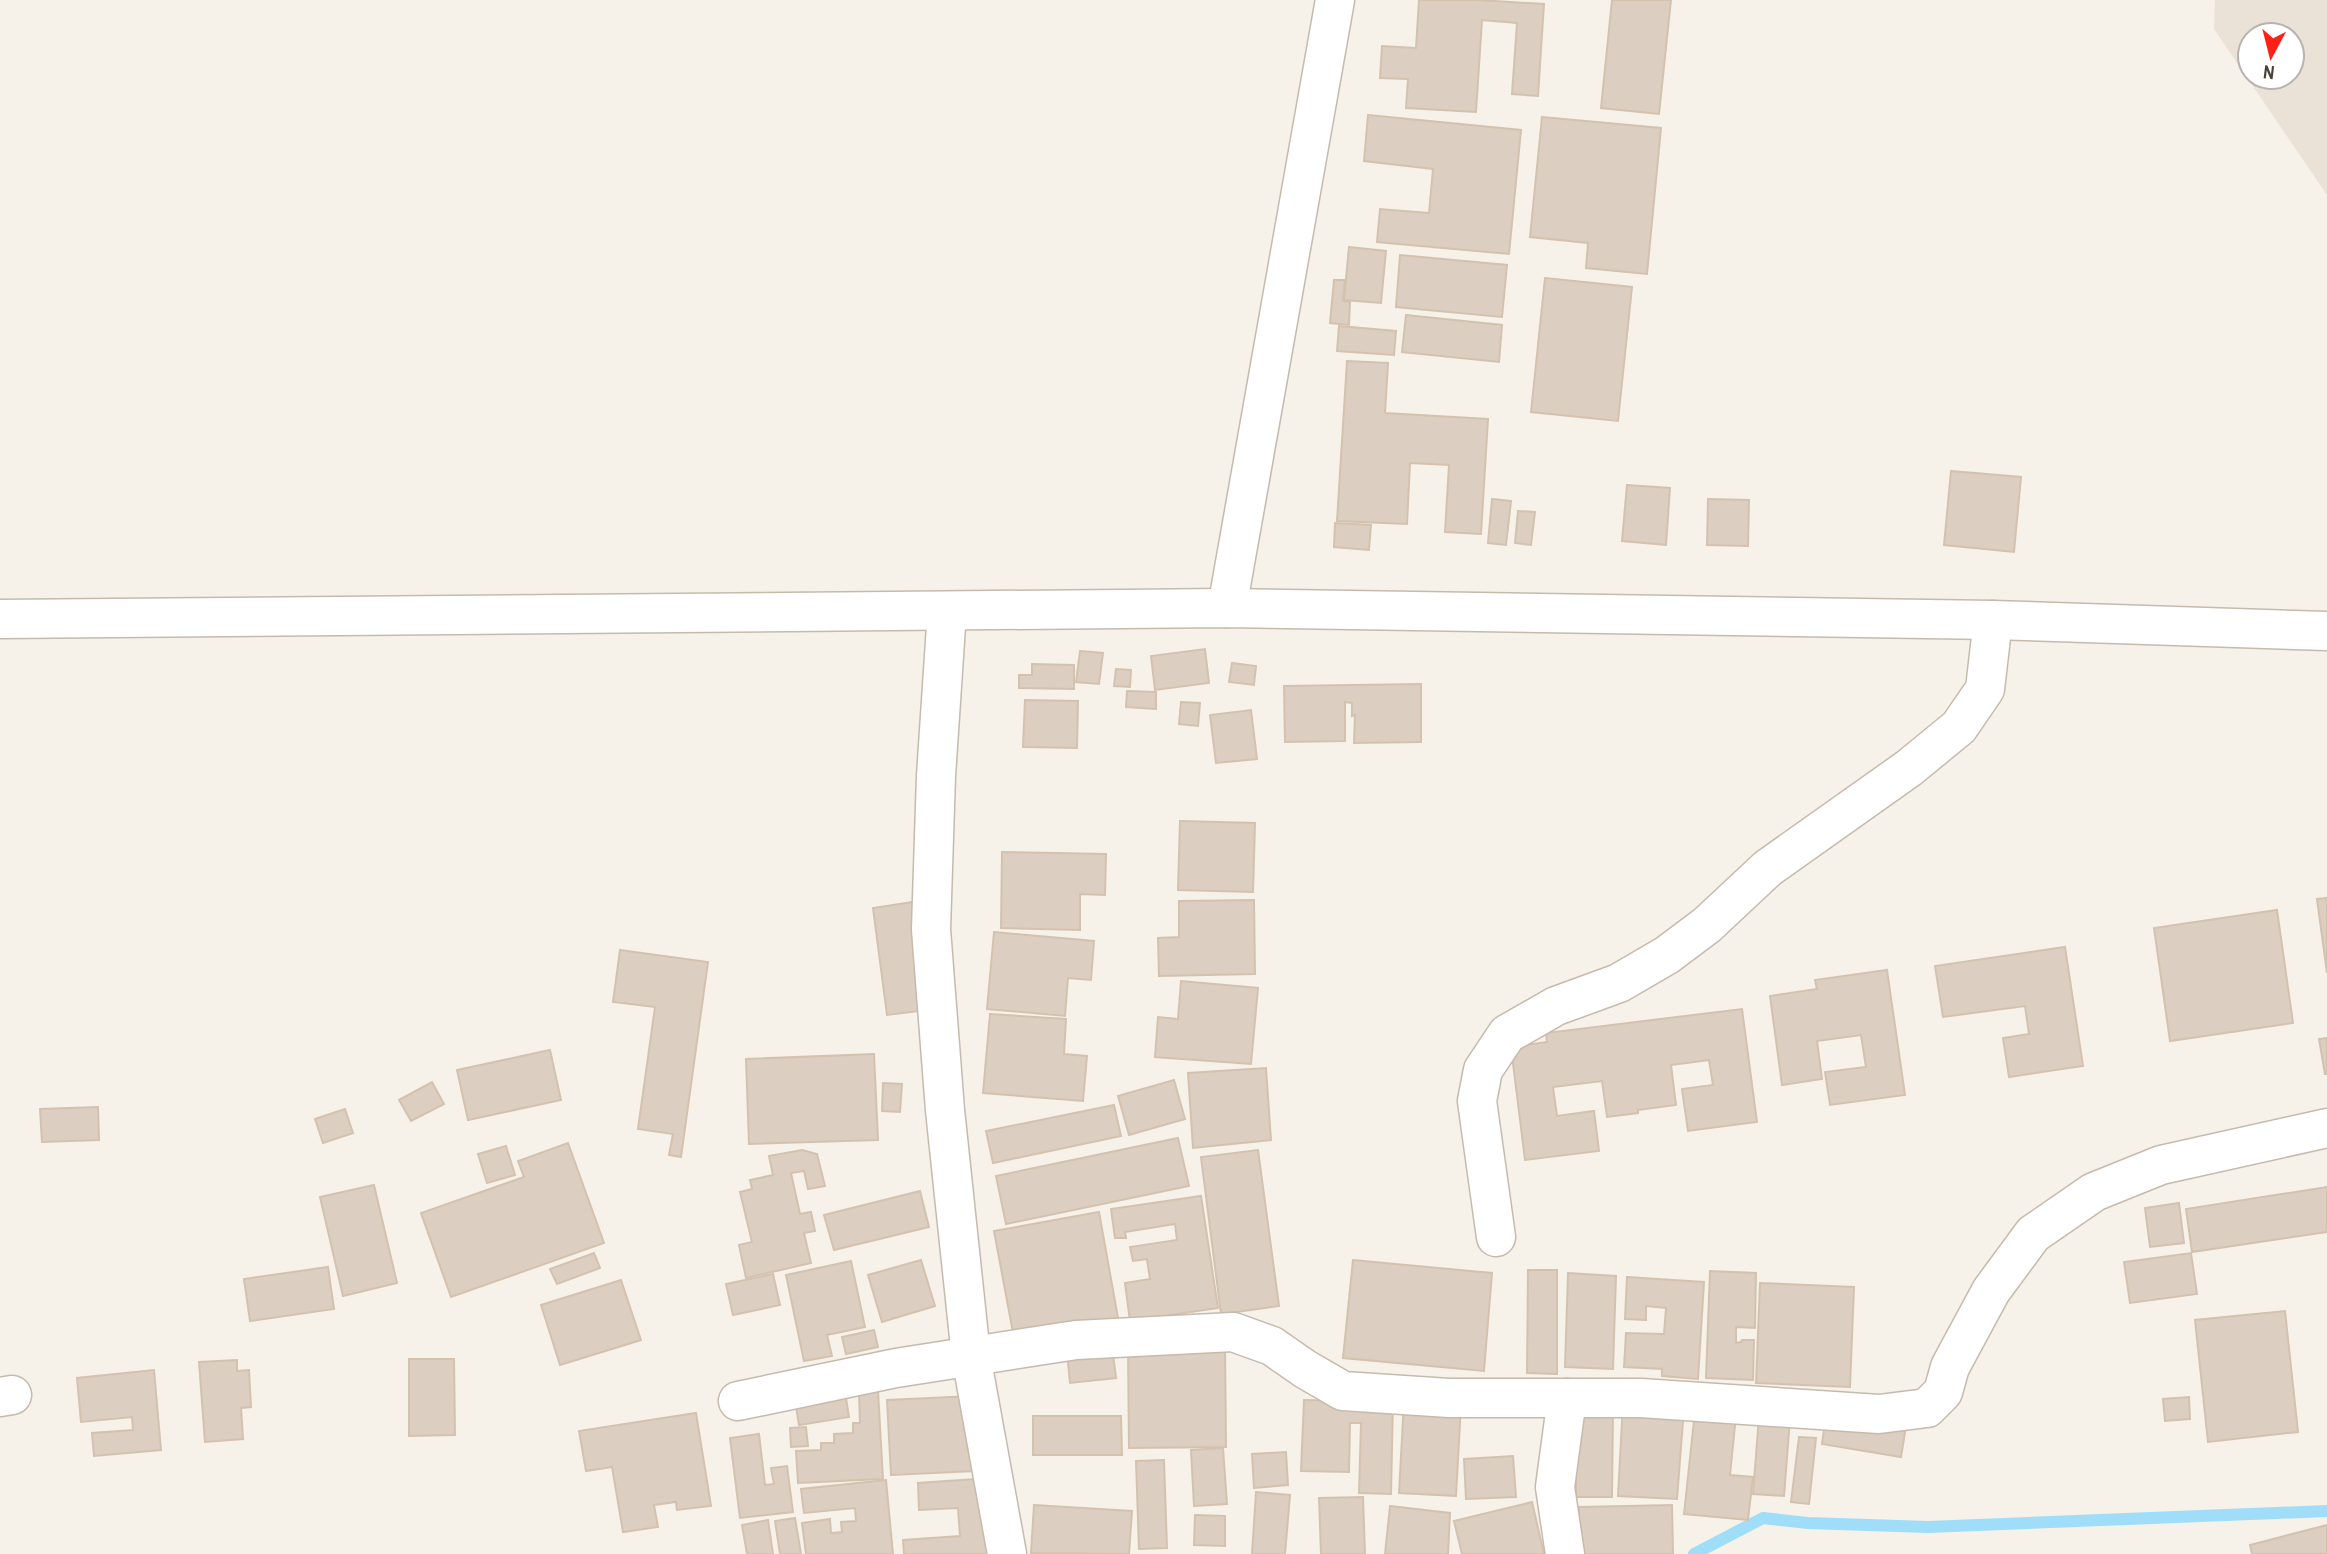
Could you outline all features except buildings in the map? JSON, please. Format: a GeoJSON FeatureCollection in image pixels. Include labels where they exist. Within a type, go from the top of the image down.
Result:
{"type":"FeatureCollection","features":[{"type":"Feature","properties":{"kind":"street"},"geometry":{"type":"LineString","coordinates":[[1227,608],[1335,0]]}},
{"type":"Feature","properties":{"kind":"street"},"geometry":{"type":"LineString","coordinates":[[0,620],[1227,608],[1993,620],[2327,631]]}},
{"type":"Feature","properties":{"kind":"street"},"geometry":{"type":"LineString","coordinates":[[947,611],[936,775],[931,929],[944,1110],[971,1356],[1007,1554]]}},
{"type":"Feature","properties":{"kind":"street"},"geometry":{"type":"LineString","coordinates":[[1496,1237],[1476,1101],[1483,1070],[1507,1034],[1556,1006],[1619,984],[1667,955],[1707,925],[1768,868],[1909,768],[1959,727],[1985,689],[1993,620]]}},
{"type":"Feature","properties":{"kind":"street"},"geometry":{"type":"LineString","coordinates":[[738,1401],[897,1368],[1076,1340],[1233,1332],[1272,1346],[1304,1369],[1343,1391],[1449,1398],[1641,1398],[1879,1414],[1927,1408],[1943,1392],[1950,1367],[1991,1292],[2033,1234],[2094,1192],[2161,1165],[2327,1128]]}},
{"type":"Feature","properties":{"kind":"street"},"geometry":{"type":"LineString","coordinates":[[1565,1554],[1555,1487],[1567,1398]]}},
{"type":"Feature","properties":{"kind":"shaded area"},"geometry":{"type":"Polygon","coordinates":[[[2215,0],[2327,0],[2327,195],[2256,91],[2306,91],[2306,21],[2236,21],[2236,61],[2214,29],[2215,0]]]}},
{"type":"Feature","properties":{"kind":"waterway"},"geometry":{"type":"LineString","coordinates":[[1694,1554],[1763,1518],[1808,1523],[1928,1527],[2327,1511]]}}]}
